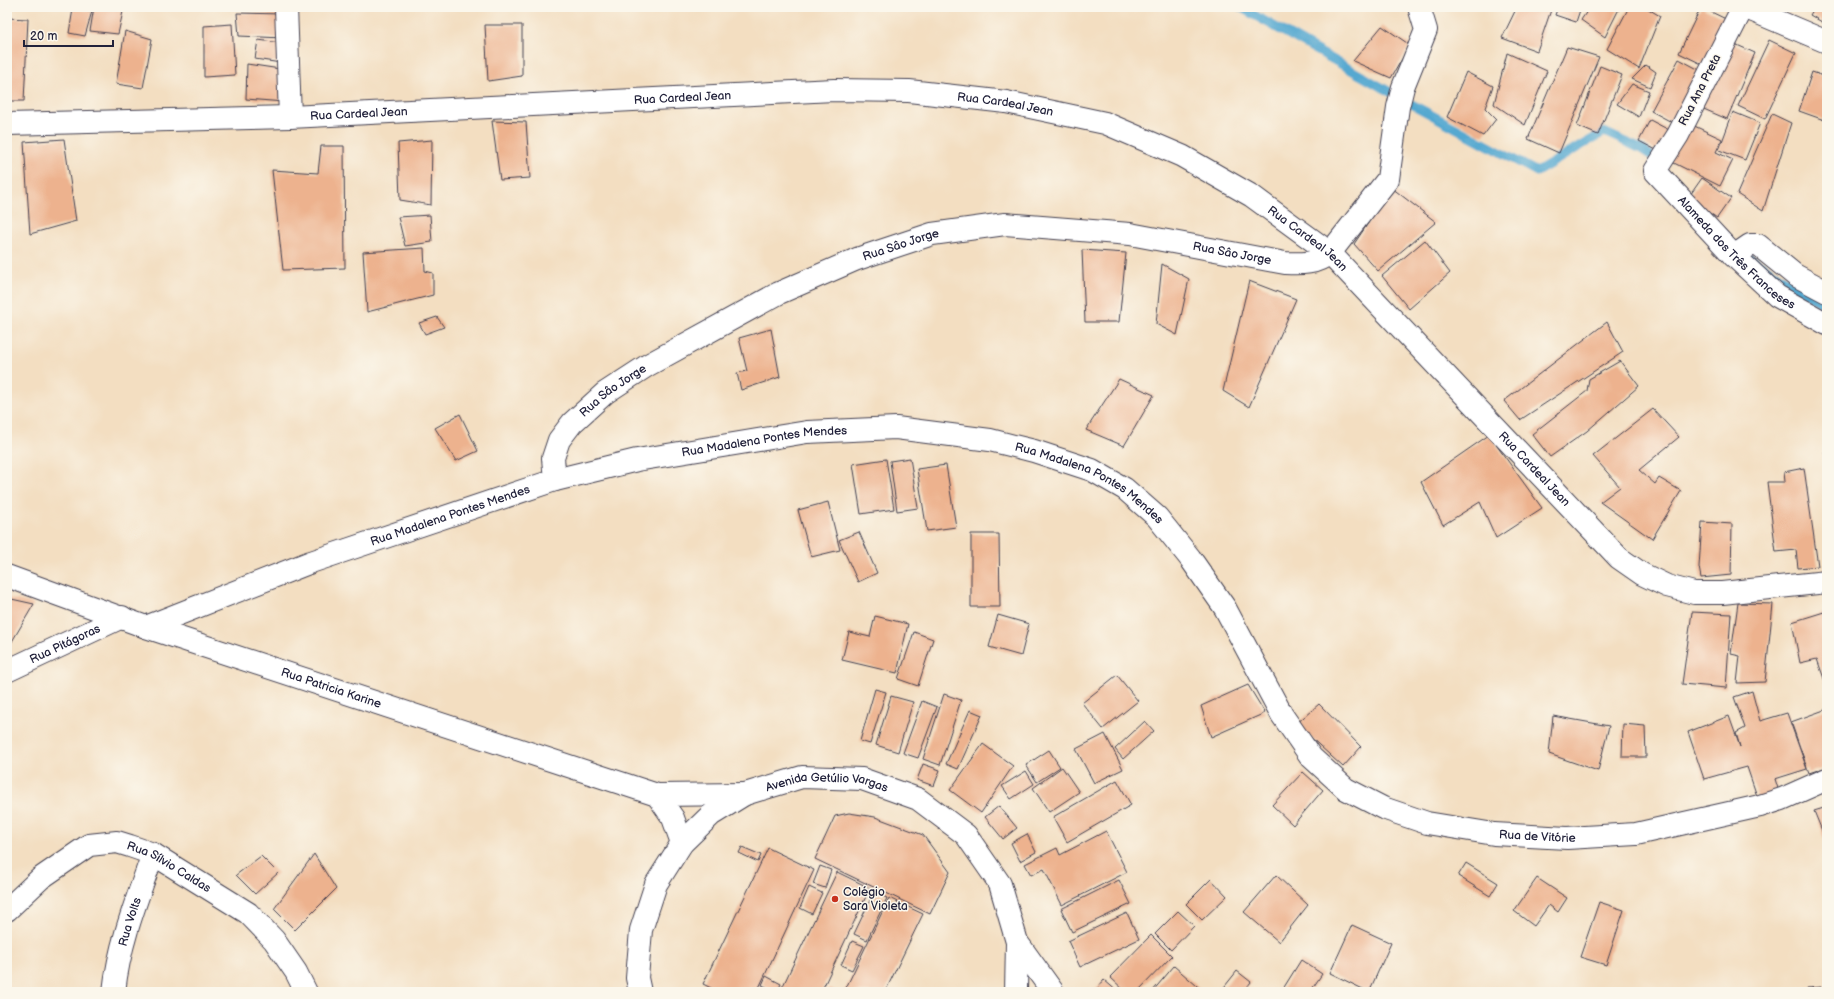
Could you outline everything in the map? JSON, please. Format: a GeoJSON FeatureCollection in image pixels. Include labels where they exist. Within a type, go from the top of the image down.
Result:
{"type":"FeatureCollection","features":[{"type":"Feature","properties":{"kind":"street"},"geometry":{"type":"LineString","coordinates":[[286,7],[290,117]]}},
{"type":"Feature","properties":{"kind":"street"},"geometry":{"type":"LineString","coordinates":[[1330,253],[1388,179],[1401,97],[1426,30],[1419,7]]}},
{"type":"Feature","properties":{"kind":"street"},"geometry":{"type":"LineString","coordinates":[[1743,7],[1827,42]]}},
{"type":"Feature","properties":{"kind":"street","name":"Rua Ana Preta"},"geometry":{"type":"LineString","coordinates":[[1660,163],[1678,135],[1743,7]]}},
{"type":"Feature","properties":{"kind":"street","name":"Rua Cardeal Jean"},"geometry":{"type":"LineString","coordinates":[[7,124],[290,117],[834,90],[909,91],[1006,102],[1105,123],[1182,156],[1252,196],[1330,253],[1619,558],[1642,574],[1667,586],[1694,593],[1722,593],[1827,582]]}},
{"type":"Feature","properties":{"kind":"street","name":"Alameda dos Três Franceses"},"geometry":{"type":"LineString","coordinates":[[1660,163],[1742,250],[1777,296],[1827,324]]}},
{"type":"Feature","properties":{"kind":"street","name":"Rua Sâo Jorge"},"geometry":{"type":"LineString","coordinates":[[555,480],[553,458],[559,440],[572,423],[605,393],[648,365],[778,293],[857,259],[932,234],[1005,224],[1130,234],[1290,263],[1315,262],[1330,253]]}},
{"type":"Feature","properties":{"kind":"street","name":"Alameda dos Três Franceses"},"geometry":{"type":"LineString","coordinates":[[1742,250],[1758,245],[1764,248],[1794,275],[1827,292]]}},
{"type":"Feature","properties":{"kind":"street","name":"Rua Madalena Pontes Mendes"},"geometry":{"type":"LineString","coordinates":[[146,627],[311,562],[555,480],[637,460],[807,432],[896,428],[990,440],[1034,451],[1092,470],[1125,489],[1157,517],[1190,558],[1225,608],[1282,715]]}},
{"type":"Feature","properties":{"kind":"street","name":"Rua Patricia Karine"},"geometry":{"type":"LineString","coordinates":[[7,576],[146,627],[658,795],[745,794]]}},
{"type":"Feature","properties":{"kind":"street","name":"Rua Pitágoras"},"geometry":{"type":"LineString","coordinates":[[7,671],[122,617]]}},
{"type":"Feature","properties":{"kind":"street","name":"Rua de Vitórie"},"geometry":{"type":"LineString","coordinates":[[1282,715],[1311,757],[1346,790],[1383,808],[1427,823],[1494,834],[1567,838],[1636,834],[1760,806],[1782,799],[1827,779]]}},
{"type":"Feature","properties":{"kind":"street","name":"Avenida Getúlio Vargas"},"geometry":{"type":"LineString","coordinates":[[640,992],[638,978],[641,930],[656,884],[682,843],[711,816],[745,794],[802,777],[862,779],[918,799],[966,835],[1000,884],[1017,942],[1016,992]]}},
{"type":"Feature","properties":{"kind":"street"},"geometry":{"type":"LineString","coordinates":[[658,795],[673,818],[682,843]]}},
{"type":"Feature","properties":{"kind":"street","name":"Rua Sílvio Caldas"},"geometry":{"type":"LineString","coordinates":[[7,910],[41,878],[77,852],[89,845],[117,842],[153,854],[248,913],[274,940],[296,972],[306,992]]}},
{"type":"Feature","properties":{"kind":"street","name":"Rua Volts"},"geometry":{"type":"LineString","coordinates":[[114,992],[118,962],[126,933],[153,854]]}},
{"type":"Feature","properties":{"kind":"street"},"geometry":{"type":"LineString","coordinates":[[1017,942],[1053,992]]}},
{"type":"Feature","properties":{"kind":"building"},"geometry":{"type":"Polygon","coordinates":[[[94,7],[124,7],[118,34],[90,31],[94,7]]]}},
{"type":"Feature","properties":{"kind":"building"},"geometry":{"type":"Polygon","coordinates":[[[232,7],[270,7],[268,9],[233,9],[232,7]]]}},
{"type":"Feature","properties":{"kind":"building"},"geometry":{"type":"Polygon","coordinates":[[[1517,7],[1552,7],[1537,51],[1502,38],[1517,7]]]}},
{"type":"Feature","properties":{"kind":"building"},"geometry":{"type":"Polygon","coordinates":[[[1558,7],[1581,7],[1576,22],[1555,15],[1558,7]]]}},
{"type":"Feature","properties":{"kind":"building"},"geometry":{"type":"Polygon","coordinates":[[[1590,7],[1620,7],[1605,37],[1581,20],[1590,7]]]}},
{"type":"Feature","properties":{"kind":"building"},"geometry":{"type":"Polygon","coordinates":[[[1629,7],[1645,7],[1660,16],[1639,69],[1607,49],[1629,7]]]}},
{"type":"Feature","properties":{"kind":"building"},"geometry":{"type":"Polygon","coordinates":[[[1701,7],[1732,22],[1710,68],[1679,53],[1701,7]]]}},
{"type":"Feature","properties":{"kind":"building"},"geometry":{"type":"Polygon","coordinates":[[[1815,7],[1827,7],[1827,25],[1810,15],[1815,7]]]}},
{"type":"Feature","properties":{"kind":"building"},"geometry":{"type":"Polygon","coordinates":[[[73,9],[92,11],[85,36],[69,33],[73,9]]]}},
{"type":"Feature","properties":{"kind":"building"},"geometry":{"type":"Polygon","coordinates":[[[237,13],[283,14],[283,38],[239,36],[237,13]]]}},
{"type":"Feature","properties":{"kind":"building"},"geometry":{"type":"Polygon","coordinates":[[[7,18],[28,19],[24,101],[7,101],[7,18]]]}},
{"type":"Feature","properties":{"kind":"building"},"geometry":{"type":"Polygon","coordinates":[[[232,24],[235,75],[204,77],[204,26],[232,24]]]}},
{"type":"Feature","properties":{"kind":"building"},"geometry":{"type":"Polygon","coordinates":[[[485,25],[522,25],[522,76],[488,81],[485,25]]]}},
{"type":"Feature","properties":{"kind":"building"},"geometry":{"type":"Polygon","coordinates":[[[1382,26],[1410,45],[1391,78],[1353,61],[1382,26]]]}},
{"type":"Feature","properties":{"kind":"building"},"geometry":{"type":"Polygon","coordinates":[[[125,31],[152,39],[143,88],[116,84],[125,31]]]}},
{"type":"Feature","properties":{"kind":"building"},"geometry":{"type":"Polygon","coordinates":[[[258,40],[281,43],[281,63],[255,59],[258,40]]]}},
{"type":"Feature","properties":{"kind":"building"},"geometry":{"type":"Polygon","coordinates":[[[1769,40],[1796,53],[1765,119],[1738,106],[1769,40]]]}},
{"type":"Feature","properties":{"kind":"building"},"geometry":{"type":"Polygon","coordinates":[[[1728,41],[1755,53],[1727,119],[1699,107],[1728,41]]]}},
{"type":"Feature","properties":{"kind":"building"},"geometry":{"type":"Polygon","coordinates":[[[1567,47],[1599,57],[1559,153],[1528,139],[1567,47]]]}},
{"type":"Feature","properties":{"kind":"building"},"geometry":{"type":"Polygon","coordinates":[[[1507,53],[1547,71],[1525,125],[1494,104],[1507,53]]]}},
{"type":"Feature","properties":{"kind":"building"},"geometry":{"type":"Polygon","coordinates":[[[1679,59],[1707,74],[1679,126],[1651,111],[1679,59]]]}},
{"type":"Feature","properties":{"kind":"building"},"geometry":{"type":"Polygon","coordinates":[[[247,64],[280,69],[284,102],[246,99],[247,64]]]}},
{"type":"Feature","properties":{"kind":"building"},"geometry":{"type":"Polygon","coordinates":[[[1646,65],[1656,72],[1650,87],[1632,79],[1646,65]]]}},
{"type":"Feature","properties":{"kind":"building"},"geometry":{"type":"Polygon","coordinates":[[[1600,66],[1622,75],[1598,135],[1577,126],[1600,66]]]}},
{"type":"Feature","properties":{"kind":"building"},"geometry":{"type":"Polygon","coordinates":[[[1466,72],[1493,86],[1485,108],[1496,119],[1483,136],[1447,117],[1466,72]]]}},
{"type":"Feature","properties":{"kind":"building"},"geometry":{"type":"Polygon","coordinates":[[[1812,72],[1827,77],[1827,121],[1799,111],[1812,72]]]}},
{"type":"Feature","properties":{"kind":"building"},"geometry":{"type":"Polygon","coordinates":[[[1632,84],[1649,91],[1639,117],[1617,104],[1632,84]]]}},
{"type":"Feature","properties":{"kind":"building"},"geometry":{"type":"Polygon","coordinates":[[[1733,112],[1760,123],[1745,160],[1719,150],[1733,112]]]}},
{"type":"Feature","properties":{"kind":"building"},"geometry":{"type":"Polygon","coordinates":[[[1772,114],[1791,123],[1763,211],[1737,194],[1772,114]]]}},
{"type":"Feature","properties":{"kind":"building"},"geometry":{"type":"Polygon","coordinates":[[[1650,120],[1671,131],[1660,152],[1639,141],[1650,120]]]}},
{"type":"Feature","properties":{"kind":"building"},"geometry":{"type":"Polygon","coordinates":[[[492,121],[526,122],[530,178],[500,180],[492,121]]]}},
{"type":"Feature","properties":{"kind":"building"},"geometry":{"type":"Polygon","coordinates":[[[1686,122],[1722,139],[1716,152],[1733,160],[1720,186],[1668,160],[1686,122]]]}},
{"type":"Feature","properties":{"kind":"building"},"geometry":{"type":"Polygon","coordinates":[[[64,139],[76,221],[30,234],[24,142],[64,139]]]}},
{"type":"Feature","properties":{"kind":"building"},"geometry":{"type":"Polygon","coordinates":[[[432,140],[431,205],[400,200],[398,143],[432,140]]]}},
{"type":"Feature","properties":{"kind":"building"},"geometry":{"type":"Polygon","coordinates":[[[321,146],[344,146],[345,268],[283,270],[272,170],[318,173],[321,146]]]}},
{"type":"Feature","properties":{"kind":"building"},"geometry":{"type":"Polygon","coordinates":[[[1702,178],[1731,198],[1717,218],[1688,198],[1702,178]]]}},
{"type":"Feature","properties":{"kind":"building"},"geometry":{"type":"Polygon","coordinates":[[[1392,188],[1436,222],[1378,271],[1354,244],[1392,188]]]}},
{"type":"Feature","properties":{"kind":"building"},"geometry":{"type":"Polygon","coordinates":[[[430,215],[432,242],[405,246],[398,217],[430,215]]]}},
{"type":"Feature","properties":{"kind":"building"},"geometry":{"type":"Polygon","coordinates":[[[1425,240],[1450,273],[1409,309],[1382,276],[1425,240]]]}},
{"type":"Feature","properties":{"kind":"building"},"geometry":{"type":"Polygon","coordinates":[[[424,248],[425,271],[433,273],[433,295],[367,312],[363,252],[424,248]]]}},
{"type":"Feature","properties":{"kind":"building"},"geometry":{"type":"Polygon","coordinates":[[[1082,250],[1126,253],[1119,322],[1085,322],[1082,250]]]}},
{"type":"Feature","properties":{"kind":"building"},"geometry":{"type":"Polygon","coordinates":[[[1162,264],[1189,279],[1177,335],[1156,324],[1162,264]]]}},
{"type":"Feature","properties":{"kind":"building"},"geometry":{"type":"Polygon","coordinates":[[[1249,281],[1296,299],[1249,407],[1223,391],[1249,281]]]}},
{"type":"Feature","properties":{"kind":"building"},"geometry":{"type":"Polygon","coordinates":[[[437,317],[444,327],[425,334],[419,323],[437,317]]]}},
{"type":"Feature","properties":{"kind":"building"},"geometry":{"type":"Polygon","coordinates":[[[1607,322],[1623,352],[1520,420],[1504,401],[1607,322]]]}},
{"type":"Feature","properties":{"kind":"building"},"geometry":{"type":"Polygon","coordinates":[[[771,329],[780,377],[741,390],[737,373],[747,371],[739,338],[771,329]]]}},
{"type":"Feature","properties":{"kind":"building"},"geometry":{"type":"Polygon","coordinates":[[[1620,361],[1639,386],[1587,431],[1550,457],[1532,434],[1587,391],[1589,379],[1620,361]]]}},
{"type":"Feature","properties":{"kind":"building"},"geometry":{"type":"Polygon","coordinates":[[[1119,379],[1154,395],[1124,446],[1086,430],[1119,379]]]}},
{"type":"Feature","properties":{"kind":"building"},"geometry":{"type":"Polygon","coordinates":[[[1653,409],[1679,437],[1639,470],[1655,484],[1659,478],[1681,491],[1652,539],[1600,502],[1620,487],[1593,456],[1653,409]]]}},
{"type":"Feature","properties":{"kind":"building"},"geometry":{"type":"Polygon","coordinates":[[[460,414],[478,451],[456,461],[435,428],[460,414]]]}},
{"type":"Feature","properties":{"kind":"building"},"geometry":{"type":"Polygon","coordinates":[[[1489,435],[1542,508],[1496,538],[1480,502],[1443,525],[1421,482],[1489,435]]]}},
{"type":"Feature","properties":{"kind":"building"},"geometry":{"type":"Polygon","coordinates":[[[1824,452],[1827,452],[1827,462],[1826,462],[1824,452]]]}},
{"type":"Feature","properties":{"kind":"building"},"geometry":{"type":"Polygon","coordinates":[[[910,458],[918,508],[897,511],[890,461],[910,458]]]}},
{"type":"Feature","properties":{"kind":"building"},"geometry":{"type":"Polygon","coordinates":[[[886,459],[894,509],[861,514],[853,464],[886,459]]]}},
{"type":"Feature","properties":{"kind":"building"},"geometry":{"type":"Polygon","coordinates":[[[946,465],[956,527],[927,531],[917,469],[946,465]]]}},
{"type":"Feature","properties":{"kind":"building"},"geometry":{"type":"Polygon","coordinates":[[[1804,468],[1818,566],[1798,568],[1796,550],[1776,552],[1767,482],[1785,482],[1784,472],[1804,468]]]}},
{"type":"Feature","properties":{"kind":"building"},"geometry":{"type":"Polygon","coordinates":[[[828,502],[840,550],[811,557],[798,510],[828,502]]]}},
{"type":"Feature","properties":{"kind":"building"},"geometry":{"type":"Polygon","coordinates":[[[1702,522],[1732,524],[1731,575],[1701,578],[1699,567],[1702,522]]]}},
{"type":"Feature","properties":{"kind":"building"},"geometry":{"type":"Polygon","coordinates":[[[859,532],[877,573],[858,582],[839,540],[859,532]]]}},
{"type":"Feature","properties":{"kind":"building"},"geometry":{"type":"Polygon","coordinates":[[[971,534],[999,534],[1000,607],[971,607],[971,534]]]}},
{"type":"Feature","properties":{"kind":"building"},"geometry":{"type":"Polygon","coordinates":[[[7,598],[34,604],[7,650],[7,598]]]}},
{"type":"Feature","properties":{"kind":"building"},"geometry":{"type":"Polygon","coordinates":[[[1738,603],[1773,604],[1765,682],[1737,683],[1740,656],[1731,654],[1738,603]]]}},
{"type":"Feature","properties":{"kind":"building"},"geometry":{"type":"Polygon","coordinates":[[[1692,612],[1731,614],[1726,688],[1682,684],[1692,612]]]}},
{"type":"Feature","properties":{"kind":"building"},"geometry":{"type":"Polygon","coordinates":[[[1824,612],[1827,621],[1827,687],[1817,659],[1800,663],[1792,622],[1824,612]]]}},
{"type":"Feature","properties":{"kind":"building"},"geometry":{"type":"Polygon","coordinates":[[[998,615],[1029,624],[1021,656],[989,647],[998,615]]]}},
{"type":"Feature","properties":{"kind":"building"},"geometry":{"type":"Polygon","coordinates":[[[875,616],[908,624],[897,673],[842,660],[849,632],[870,637],[875,616]]]}},
{"type":"Feature","properties":{"kind":"building"},"geometry":{"type":"Polygon","coordinates":[[[914,632],[933,639],[918,686],[898,679],[914,632]]]}},
{"type":"Feature","properties":{"kind":"building"},"geometry":{"type":"Polygon","coordinates":[[[1117,675],[1138,701],[1103,729],[1082,703],[1117,675]]]}},
{"type":"Feature","properties":{"kind":"building"},"geometry":{"type":"Polygon","coordinates":[[[1248,685],[1265,713],[1211,737],[1201,706],[1248,685]]]}},
{"type":"Feature","properties":{"kind":"building"},"geometry":{"type":"Polygon","coordinates":[[[875,689],[886,692],[870,744],[860,741],[875,689]]]}},
{"type":"Feature","properties":{"kind":"building"},"geometry":{"type":"Polygon","coordinates":[[[1752,691],[1760,721],[1787,713],[1807,769],[1775,779],[1780,795],[1759,802],[1747,767],[1704,779],[1688,732],[1729,716],[1740,747],[1736,733],[1745,728],[1734,697],[1752,691]]]}},
{"type":"Feature","properties":{"kind":"building"},"geometry":{"type":"Polygon","coordinates":[[[944,694],[961,700],[940,765],[923,759],[944,694]]]}},
{"type":"Feature","properties":{"kind":"building"},"geometry":{"type":"Polygon","coordinates":[[[891,696],[913,702],[898,752],[876,745],[891,696]]]}},
{"type":"Feature","properties":{"kind":"building"},"geometry":{"type":"Polygon","coordinates":[[[922,701],[937,707],[918,758],[903,753],[922,701]]]}},
{"type":"Feature","properties":{"kind":"building"},"geometry":{"type":"Polygon","coordinates":[[[1319,704],[1361,747],[1343,767],[1296,724],[1319,704]]]}},
{"type":"Feature","properties":{"kind":"building"},"geometry":{"type":"Polygon","coordinates":[[[1827,709],[1827,767],[1809,773],[1791,722],[1827,709]]]}},
{"type":"Feature","properties":{"kind":"building"},"geometry":{"type":"Polygon","coordinates":[[[970,710],[982,715],[958,769],[946,764],[970,710]]]}},
{"type":"Feature","properties":{"kind":"building"},"geometry":{"type":"Polygon","coordinates":[[[1553,716],[1609,726],[1598,771],[1549,754],[1553,716]]]}},
{"type":"Feature","properties":{"kind":"building"},"geometry":{"type":"Polygon","coordinates":[[[1145,721],[1154,731],[1123,759],[1115,749],[1145,721]]]}},
{"type":"Feature","properties":{"kind":"building"},"geometry":{"type":"Polygon","coordinates":[[[1623,724],[1645,726],[1646,757],[1622,757],[1623,724]]]}},
{"type":"Feature","properties":{"kind":"building"},"geometry":{"type":"Polygon","coordinates":[[[1105,734],[1123,769],[1094,783],[1076,749],[1105,734]]]}},
{"type":"Feature","properties":{"kind":"building"},"geometry":{"type":"Polygon","coordinates":[[[983,744],[1013,766],[981,813],[950,790],[983,744]]]}},
{"type":"Feature","properties":{"kind":"building"},"geometry":{"type":"Polygon","coordinates":[[[1049,750],[1060,767],[1037,782],[1026,765],[1049,750]]]}},
{"type":"Feature","properties":{"kind":"building"},"geometry":{"type":"Polygon","coordinates":[[[923,764],[940,770],[934,786],[917,780],[923,764]]]}},
{"type":"Feature","properties":{"kind":"building"},"geometry":{"type":"Polygon","coordinates":[[[1062,767],[1079,792],[1049,812],[1033,788],[1062,767]]]}},
{"type":"Feature","properties":{"kind":"building"},"geometry":{"type":"Polygon","coordinates":[[[1026,771],[1034,784],[1011,799],[1002,786],[1026,771]]]}},
{"type":"Feature","properties":{"kind":"building"},"geometry":{"type":"Polygon","coordinates":[[[1303,772],[1323,790],[1293,825],[1272,805],[1303,772]]]}},
{"type":"Feature","properties":{"kind":"building"},"geometry":{"type":"Polygon","coordinates":[[[1117,780],[1131,805],[1067,842],[1053,817],[1117,780]]]}},
{"type":"Feature","properties":{"kind":"building"},"geometry":{"type":"Polygon","coordinates":[[[999,806],[1017,828],[1003,839],[985,817],[999,806]]]}},
{"type":"Feature","properties":{"kind":"building"},"geometry":{"type":"Polygon","coordinates":[[[1827,807],[1827,843],[1814,811],[1827,807]]]}},
{"type":"Feature","properties":{"kind":"building"},"geometry":{"type":"Polygon","coordinates":[[[849,813],[875,817],[923,835],[950,872],[930,914],[815,859],[835,816],[849,813]]]}},
{"type":"Feature","properties":{"kind":"building"},"geometry":{"type":"Polygon","coordinates":[[[1106,831],[1127,872],[1062,905],[1044,869],[1031,875],[1025,864],[1057,848],[1060,855],[1106,831]]]}},
{"type":"Feature","properties":{"kind":"building"},"geometry":{"type":"Polygon","coordinates":[[[1027,834],[1036,852],[1020,861],[1011,843],[1027,834]]]}},
{"type":"Feature","properties":{"kind":"building"},"geometry":{"type":"Polygon","coordinates":[[[742,847],[761,855],[758,862],[739,853],[742,847]]]}},
{"type":"Feature","properties":{"kind":"building"},"geometry":{"type":"Polygon","coordinates":[[[768,848],[814,870],[757,992],[719,992],[703,984],[768,848]]]}},
{"type":"Feature","properties":{"kind":"building"},"geometry":{"type":"Polygon","coordinates":[[[314,854],[336,889],[295,930],[274,909],[314,854]]]}},
{"type":"Feature","properties":{"kind":"building"},"geometry":{"type":"Polygon","coordinates":[[[261,856],[278,873],[255,894],[236,875],[261,856]]]}},
{"type":"Feature","properties":{"kind":"building"},"geometry":{"type":"Polygon","coordinates":[[[1466,863],[1498,883],[1490,896],[1458,876],[1466,863]]]}},
{"type":"Feature","properties":{"kind":"building"},"geometry":{"type":"Polygon","coordinates":[[[820,866],[831,870],[825,888],[813,884],[820,866]]]}},
{"type":"Feature","properties":{"kind":"building"},"geometry":{"type":"Polygon","coordinates":[[[837,872],[870,888],[821,992],[780,992],[837,872]]]}},
{"type":"Feature","properties":{"kind":"building"},"geometry":{"type":"Polygon","coordinates":[[[1276,875],[1308,905],[1279,942],[1244,912],[1276,875]]]}},
{"type":"Feature","properties":{"kind":"building"},"geometry":{"type":"Polygon","coordinates":[[[1537,878],[1567,898],[1558,912],[1549,905],[1534,926],[1514,911],[1537,878]]]}},
{"type":"Feature","properties":{"kind":"building"},"geometry":{"type":"Polygon","coordinates":[[[1211,879],[1227,896],[1202,920],[1186,904],[1211,879]]]}},
{"type":"Feature","properties":{"kind":"building"},"geometry":{"type":"Polygon","coordinates":[[[1119,880],[1131,904],[1072,932],[1061,909],[1119,880]]]}},
{"type":"Feature","properties":{"kind":"building"},"geometry":{"type":"Polygon","coordinates":[[[809,887],[822,893],[812,914],[800,908],[809,887]]]}},
{"type":"Feature","properties":{"kind":"building"},"geometry":{"type":"Polygon","coordinates":[[[874,892],[887,898],[867,940],[854,934],[874,892]]]}},
{"type":"Feature","properties":{"kind":"building"},"geometry":{"type":"Polygon","coordinates":[[[889,898],[923,914],[885,992],[844,992],[889,898]]]}},
{"type":"Feature","properties":{"kind":"building"},"geometry":{"type":"Polygon","coordinates":[[[1599,902],[1624,910],[1606,965],[1580,957],[1599,902]]]}},
{"type":"Feature","properties":{"kind":"building"},"geometry":{"type":"Polygon","coordinates":[[[1178,911],[1194,926],[1171,950],[1155,934],[1178,911]]]}},
{"type":"Feature","properties":{"kind":"building"},"geometry":{"type":"Polygon","coordinates":[[[1127,913],[1139,939],[1080,967],[1068,941],[1127,913]]]}},
{"type":"Feature","properties":{"kind":"building"},"geometry":{"type":"Polygon","coordinates":[[[1352,925],[1391,943],[1369,992],[1330,973],[1352,925]]]}},
{"type":"Feature","properties":{"kind":"building"},"geometry":{"type":"Polygon","coordinates":[[[1151,935],[1172,956],[1137,992],[1126,992],[1110,977],[1151,935]]]}},
{"type":"Feature","properties":{"kind":"building"},"geometry":{"type":"Polygon","coordinates":[[[852,941],[864,946],[852,970],[841,965],[852,941]]]}},
{"type":"Feature","properties":{"kind":"building"},"geometry":{"type":"Polygon","coordinates":[[[1301,960],[1322,974],[1310,992],[1281,992],[1301,960]]]}},
{"type":"Feature","properties":{"kind":"building"},"geometry":{"type":"Polygon","coordinates":[[[1174,966],[1204,992],[1152,992],[1174,966]]]}},
{"type":"Feature","properties":{"kind":"building"},"geometry":{"type":"Polygon","coordinates":[[[1237,971],[1251,982],[1243,992],[1222,992],[1221,991],[1237,971]]]}},
{"type":"Feature","properties":{"kind":"building"},"geometry":{"type":"Polygon","coordinates":[[[766,976],[781,984],[777,992],[762,985],[766,976]]]}},
{"type":"Feature","properties":{"kind":"building"},"geometry":{"type":"Polygon","coordinates":[[[1104,980],[1118,992],[1094,992],[1104,980]]]}},
{"type":"Feature","properties":{"kind":"building"},"geometry":{"type":"Polygon","coordinates":[[[1821,987],[1821,992],[1807,992],[1807,988],[1821,987]]]}},
{"type":"Feature","properties":{"kind":"building"},"geometry":{"type":"Polygon","coordinates":[[[830,988],[838,992],[828,992],[830,988]]]}},
{"type":"Feature","properties":{"kind":"waterway"},"geometry":{"type":"LineString","coordinates":[[1240,7],[1406,101],[1537,172],[1604,132],[1641,149],[1661,162]]}},
{"type":"Feature","properties":{"kind":"waterway"},"geometry":{"type":"LineString","coordinates":[[1747,256],[1827,307]]}},
{"type":"Feature","properties":{"kind":"place","name":"Colégio Sara Violeta"},"geometry":{"type":"Point","coordinates":[835,899]}}]}
